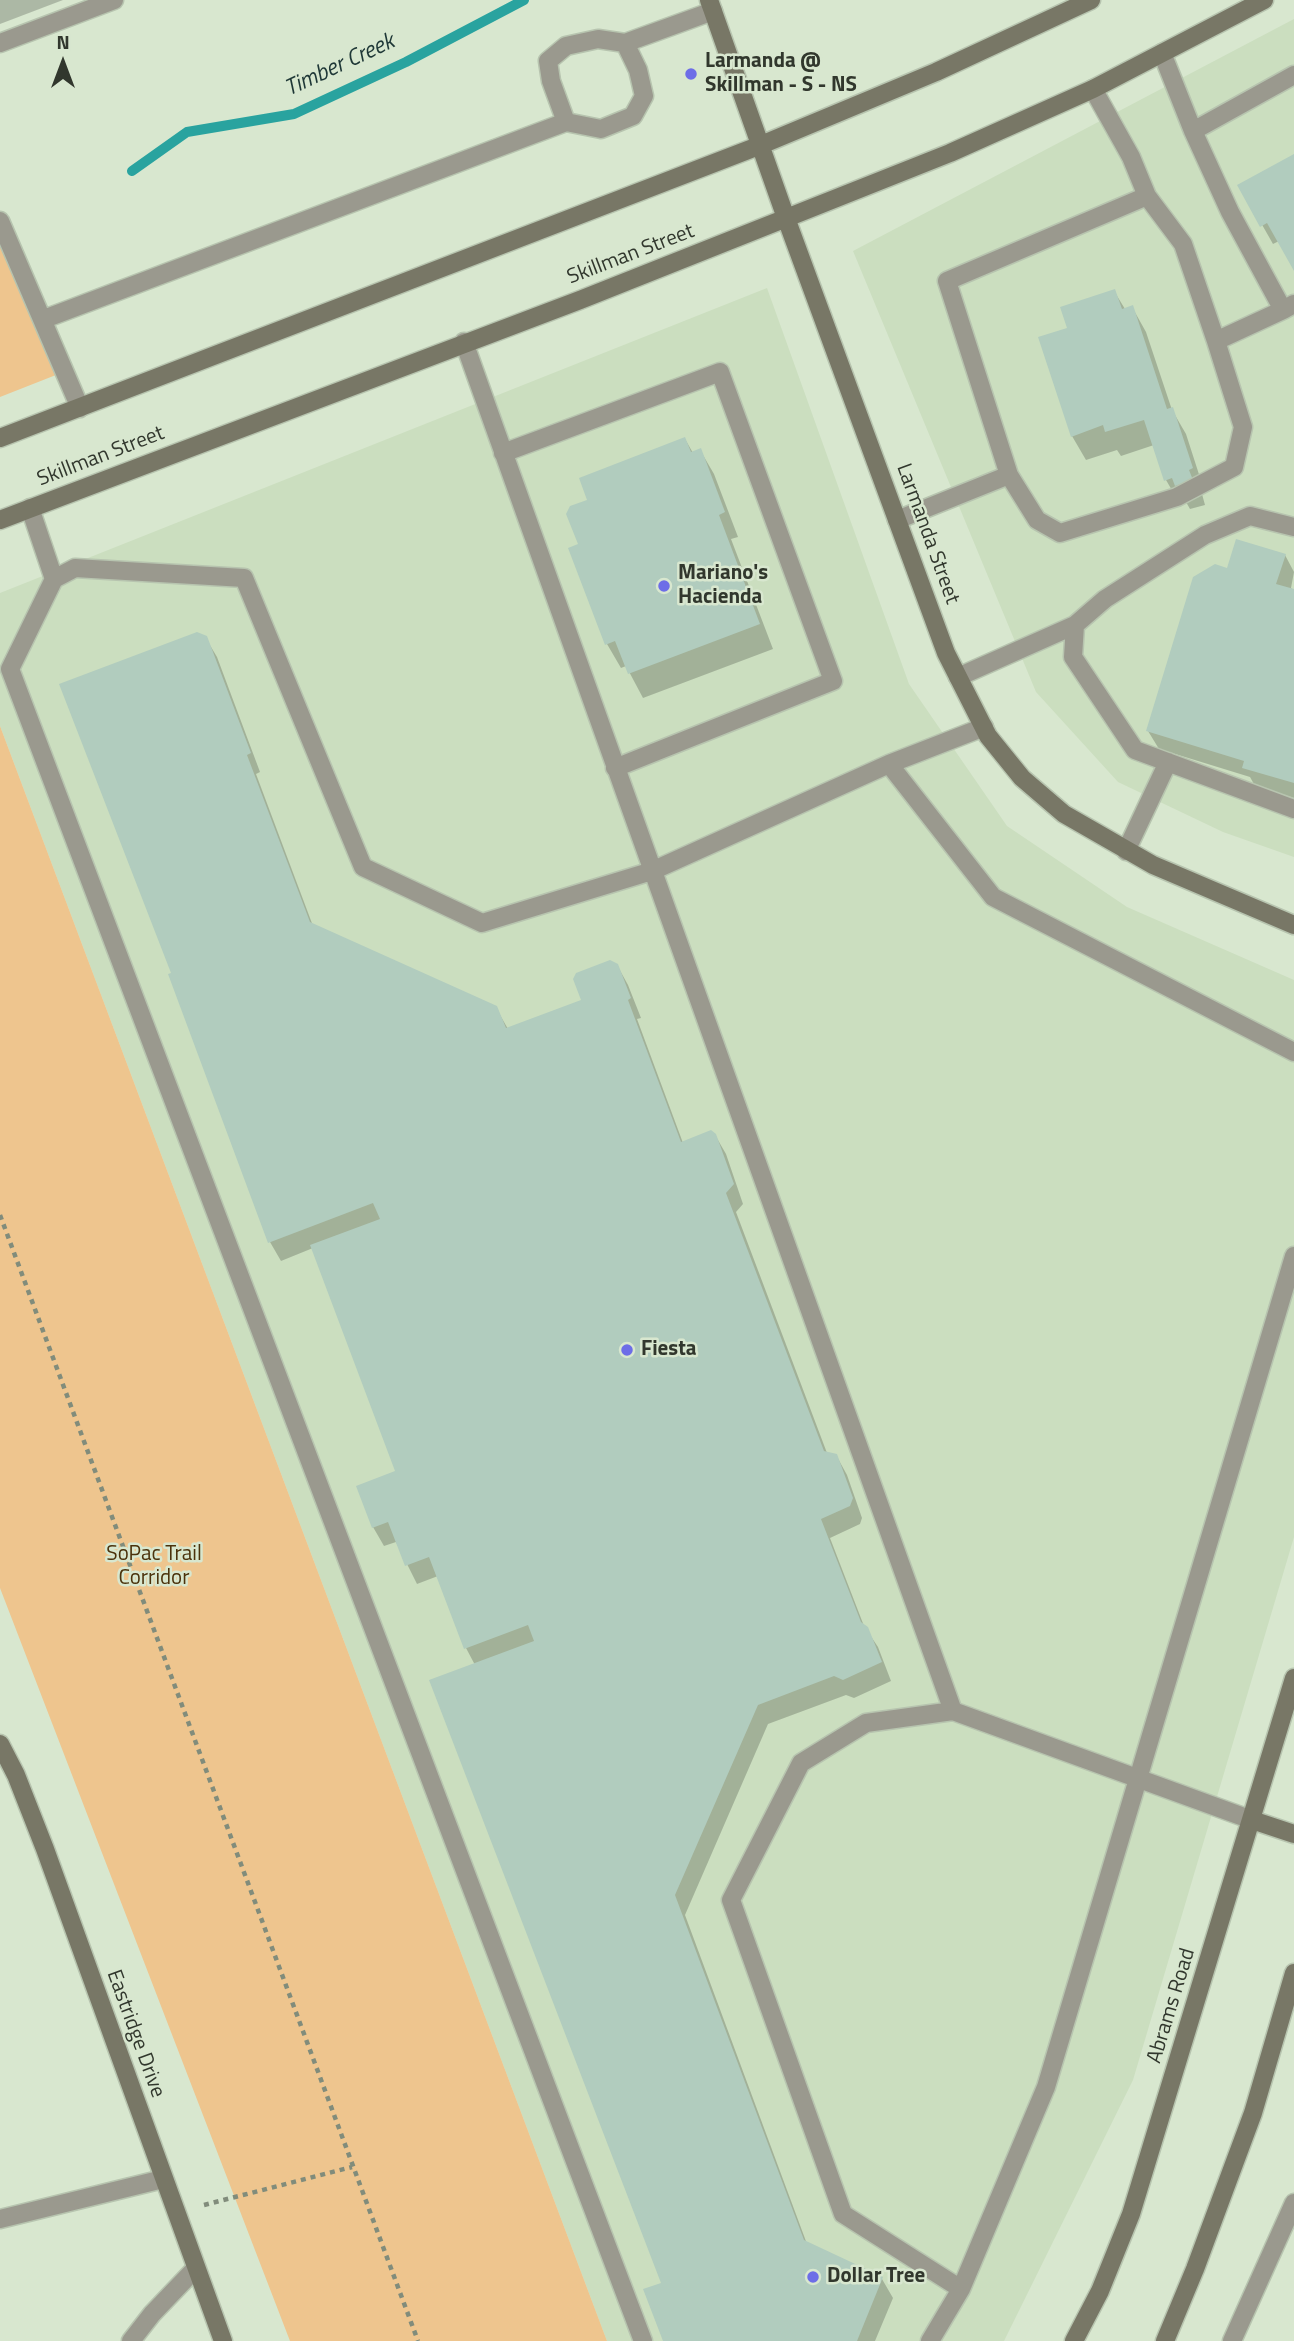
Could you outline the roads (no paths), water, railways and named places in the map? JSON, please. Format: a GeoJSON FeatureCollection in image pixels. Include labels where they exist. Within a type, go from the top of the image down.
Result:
{"type":"FeatureCollection","features":[{"type":"Feature","properties":{"kind":"main road"},"geometry":{"type":"LineString","coordinates":[[0,438],[761,145],[936,72],[1091,0]]}},
{"type":"Feature","properties":{"kind":"main road","name":"Skillman Street"},"geometry":{"type":"LineString","coordinates":[[0,520],[580,300],[950,153],[1093,89],[1264,0]]}},
{"type":"Feature","properties":{"kind":"main road","name":"Larmanda Street"},"geometry":{"type":"LineString","coordinates":[[711,5],[786,218],[946,653],[988,736],[1022,778],[1064,814],[1153,866],[1294,925]]}},
{"type":"Feature","properties":{"kind":"main road","name":"Abrams Road"},"geometry":{"type":"LineString","coordinates":[[1074,2341],[1100,2291],[1130,2214],[1294,1678]]}},
{"type":"Feature","properties":{"kind":"main road","name":"Eastridge Drive"},"geometry":{"type":"LineString","coordinates":[[0,1744],[16,1775],[45,1849],[223,2341]]}},
{"type":"Feature","properties":{"kind":"main road"},"geometry":{"type":"LineString","coordinates":[[1252,1821],[1294,1834]]}},
{"type":"Feature","properties":{"kind":"main road"},"geometry":{"type":"LineString","coordinates":[[1165,2341],[1253,2113],[1294,1973]]}},
{"type":"Feature","properties":{"kind":"lane"},"geometry":{"type":"LineString","coordinates":[[0,43],[114,0]]}},
{"type":"Feature","properties":{"kind":"lane"},"geometry":{"type":"LineString","coordinates":[[566,122],[551,81],[548,61],[566,46],[598,40],[625,43],[711,5]]}},
{"type":"Feature","properties":{"kind":"lane"},"geometry":{"type":"LineString","coordinates":[[44,319],[566,122],[601,129],[633,116],[644,96],[638,70],[625,43]]}},
{"type":"Feature","properties":{"kind":"lane"},"geometry":{"type":"LineString","coordinates":[[1162,53],[1193,131],[1230,212],[1289,307],[1216,341]]}},
{"type":"Feature","properties":{"kind":"lane"},"geometry":{"type":"LineString","coordinates":[[1193,131],[1294,75]]}},
{"type":"Feature","properties":{"kind":"lane"},"geometry":{"type":"LineString","coordinates":[[1093,89],[1130,157],[1147,196],[1183,244],[1243,427],[1234,467],[1177,497],[1059,533],[1037,520],[1009,475],[947,281],[1147,196]]}},
{"type":"Feature","properties":{"kind":"lane"},"geometry":{"type":"LineString","coordinates":[[0,220],[80,408]]}},
{"type":"Feature","properties":{"kind":"lane"},"geometry":{"type":"LineString","coordinates":[[464,342],[953,1711]]}},
{"type":"Feature","properties":{"kind":"lane"},"geometry":{"type":"LineString","coordinates":[[503,453],[720,372],[833,681],[615,768]]}},
{"type":"Feature","properties":{"kind":"lane"},"geometry":{"type":"LineString","coordinates":[[897,520],[1009,475]]}},
{"type":"Feature","properties":{"kind":"lane"},"geometry":{"type":"LineString","coordinates":[[30,508],[54,579]]}},
{"type":"Feature","properties":{"kind":"lane"},"geometry":{"type":"LineString","coordinates":[[958,677],[1075,625],[1105,599],[1205,535],[1250,516],[1294,527]]}},
{"type":"Feature","properties":{"kind":"lane"},"geometry":{"type":"LineString","coordinates":[[643,2341],[10,669],[54,579],[75,568],[244,578],[363,867],[482,923],[652,871],[889,764],[984,727]]}},
{"type":"Feature","properties":{"kind":"lane"},"geometry":{"type":"LineString","coordinates":[[1075,625],[1073,657],[1135,750],[1294,809]]}},
{"type":"Feature","properties":{"kind":"lane"},"geometry":{"type":"LineString","coordinates":[[1126,850],[1168,762]]}},
{"type":"Feature","properties":{"kind":"lane"},"geometry":{"type":"LineString","coordinates":[[889,764],[993,897],[1294,1052]]}},
{"type":"Feature","properties":{"kind":"lane"},"geometry":{"type":"LineString","coordinates":[[930,2341],[961,2289],[1046,2087],[1294,1256]]}},
{"type":"Feature","properties":{"kind":"lane"},"geometry":{"type":"LineString","coordinates":[[961,2289],[843,2214],[731,1900],[801,1763],[866,1723],[953,1711],[1252,1821]]}},
{"type":"Feature","properties":{"kind":"lane"},"geometry":{"type":"LineString","coordinates":[[0,2218],[163,2179]]}},
{"type":"Feature","properties":{"kind":"lane"},"geometry":{"type":"LineString","coordinates":[[1232,2341],[1294,2203]]}},
{"type":"Feature","properties":{"kind":"lane"},"geometry":{"type":"LineString","coordinates":[[131,2341],[152,2314],[195,2269]]}},
{"type":"Feature","properties":{"kind":"waterway","name":"Timber Creek"},"geometry":{"type":"LineString","coordinates":[[132,171],[187,132],[294,114],[406,62],[524,0]]}},
{"type":"Feature","properties":{"kind":"place","name":"Larmanda @ Skillman - S - NS"},"geometry":{"type":"Point","coordinates":[691,74]}},
{"type":"Feature","properties":{"kind":"place","name":"Mariano's Hacienda"},"geometry":{"type":"Point","coordinates":[664,586]}},
{"type":"Feature","properties":{"kind":"place","name":"Fiesta"},"geometry":{"type":"Point","coordinates":[627,1350]}},
{"type":"Feature","properties":{"kind":"place","name":"Dollar Tree"},"geometry":{"type":"Point","coordinates":[813,2277]}},
{"type":"Feature","properties":{"kind":"park label","name":"SoPac Trail Corridor"},"geometry":{"type":"Point","coordinates":[154,1567]}}]}
